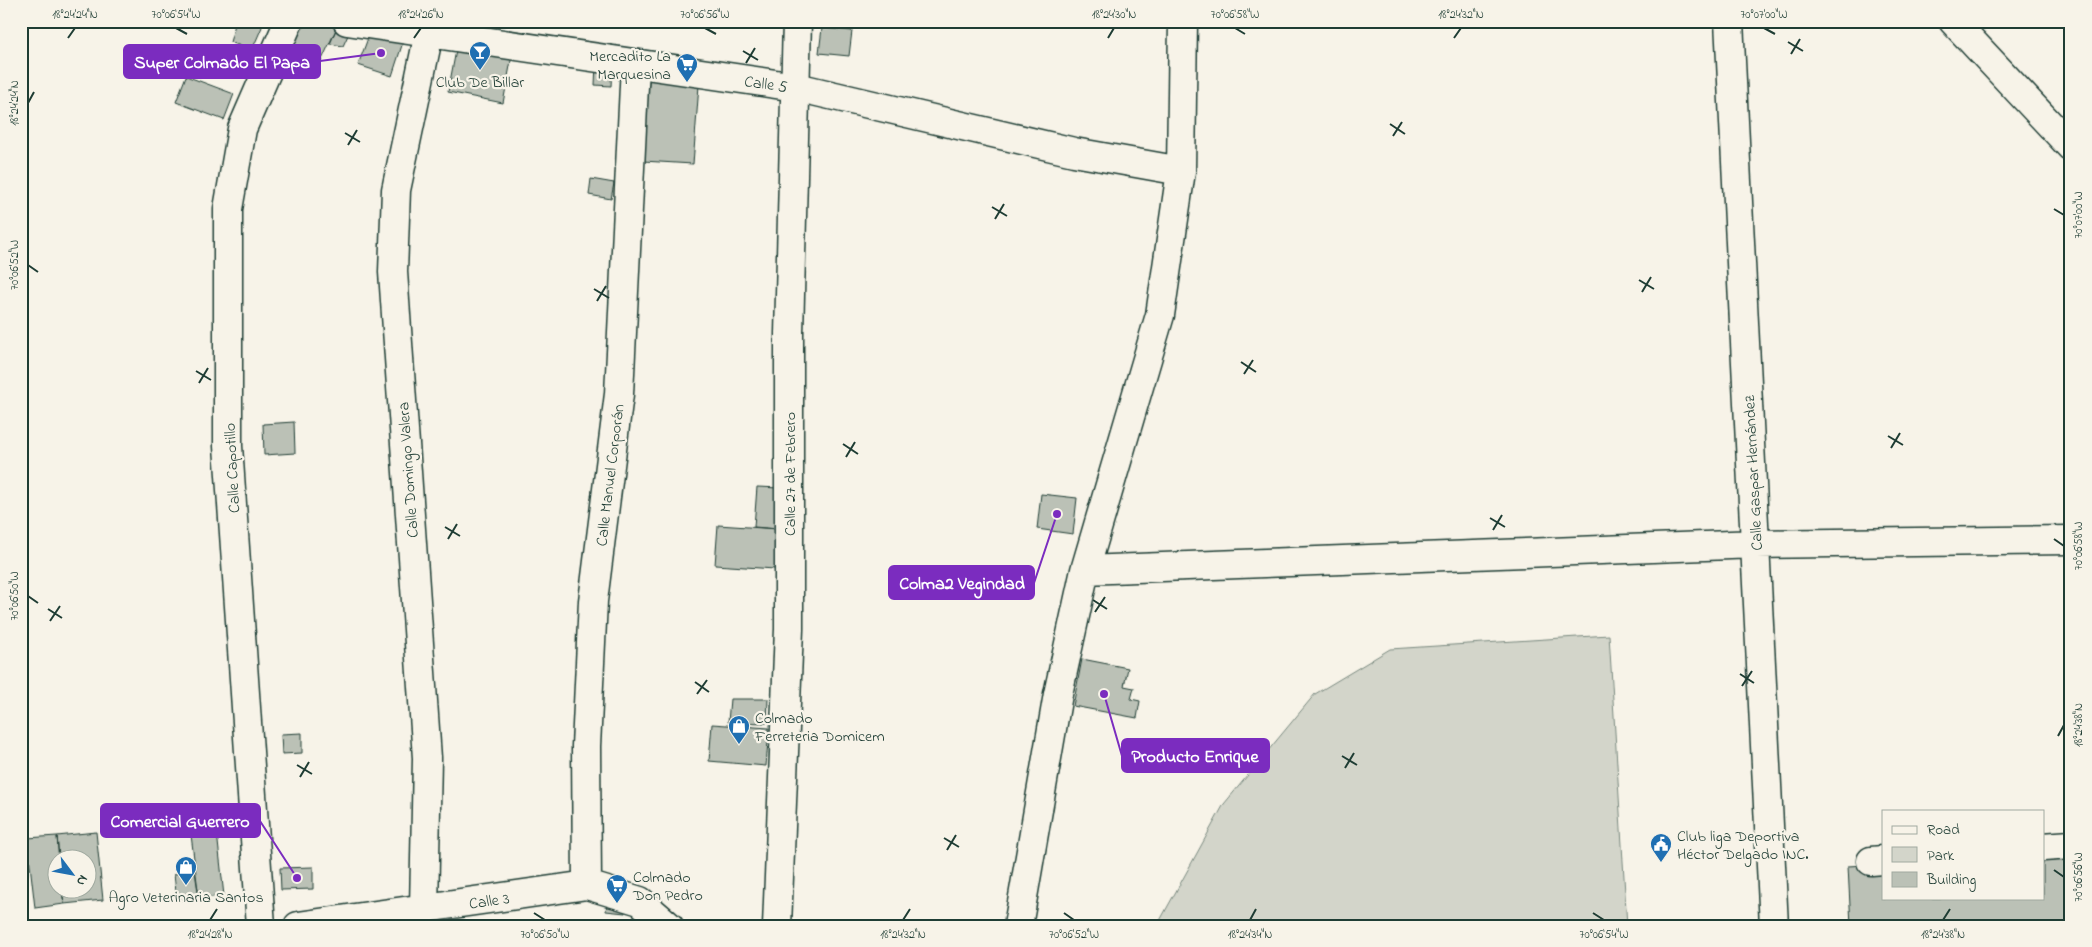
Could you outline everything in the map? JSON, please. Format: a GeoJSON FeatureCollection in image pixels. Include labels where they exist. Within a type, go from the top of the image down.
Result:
{"type":"FeatureCollection","features":[{"type":"Feature","properties":{"kind":"street","name":"Calle Capotillo"},"geometry":{"type":"LineString","coordinates":[[261,926],[228,446],[228,209],[242,129],[289,21]]}},
{"type":"Feature","properties":{"kind":"street","name":"Calle 5"},"geometry":{"type":"LineString","coordinates":[[347,21],[635,65],[796,87],[1074,152],[1181,172]]}},
{"type":"Feature","properties":{"kind":"street","name":"Calle 27 de Febrero"},"geometry":{"type":"LineString","coordinates":[[777,926],[789,629],[789,334],[797,21]]}},
{"type":"Feature","properties":{"kind":"street"},"geometry":{"type":"LineString","coordinates":[[1018,926],[1058,694],[1085,570],[1160,315],[1181,172],[1183,21]]}},
{"type":"Feature","properties":{"kind":"street","name":"Calle Gaspar Hernández"},"geometry":{"type":"LineString","coordinates":[[1729,21],[1774,926]]}},
{"type":"Feature","properties":{"kind":"street"},"geometry":{"type":"LineString","coordinates":[[1953,21],[2071,147]]}},
{"type":"Feature","properties":{"kind":"street","name":"Calle Domingo Valera"},"geometry":{"type":"LineString","coordinates":[[424,909],[427,758],[393,272],[396,190],[429,33]]}},
{"type":"Feature","properties":{"kind":"street","name":"Calle Manuel Corporán"},"geometry":{"type":"LineString","coordinates":[[587,885],[586,746],[593,601],[619,394],[635,65]]}},
{"type":"Feature","properties":{"kind":"street"},"geometry":{"type":"LineString","coordinates":[[1085,570],[1756,544],[2071,540]]}},
{"type":"Feature","properties":{"kind":"street"},"geometry":{"type":"LineString","coordinates":[[2044,847],[2071,845]]}},
{"type":"Feature","properties":{"kind":"street","name":"Calle 3"},"geometry":{"type":"LineString","coordinates":[[298,926],[587,885],[640,901],[669,926]]}},
{"type":"Feature","properties":{"kind":"green space"},"geometry":{"type":"Polygon","coordinates":[[[1609,635],[1627,926],[1157,926],[1224,804],[1315,694],[1390,649],[1609,635]]]}},
{"type":"Feature","properties":{"kind":"building"},"geometry":{"type":"Polygon","coordinates":[[[236,21],[258,21],[262,27],[252,50],[230,42],[236,21]]]}},
{"type":"Feature","properties":{"kind":"building"},"geometry":{"type":"Polygon","coordinates":[[[304,21],[330,21],[338,25],[320,64],[290,49],[304,21]]]}},
{"type":"Feature","properties":{"kind":"building"},"geometry":{"type":"Polygon","coordinates":[[[338,25],[350,31],[343,46],[330,44],[338,25]]]}},
{"type":"Feature","properties":{"kind":"building"},"geometry":{"type":"Polygon","coordinates":[[[822,28],[852,31],[849,56],[819,53],[822,28]]]}},
{"type":"Feature","properties":{"kind":"building"},"geometry":{"type":"Polygon","coordinates":[[[371,30],[403,42],[392,76],[358,65],[371,30]]]}},
{"type":"Feature","properties":{"kind":"building","name":"Club De Billar"},"geometry":{"type":"Polygon","coordinates":[[[458,40],[513,50],[503,103],[448,92],[458,40]]]}},
{"type":"Feature","properties":{"kind":"building"},"geometry":{"type":"Polygon","coordinates":[[[596,64],[612,66],[611,86],[595,85],[596,64]]]}},
{"type":"Feature","properties":{"kind":"building"},"geometry":{"type":"Polygon","coordinates":[[[650,69],[700,72],[693,164],[643,161],[650,69]]]}},
{"type":"Feature","properties":{"kind":"building"},"geometry":{"type":"Polygon","coordinates":[[[186,76],[234,94],[224,120],[176,102],[186,76]]]}},
{"type":"Feature","properties":{"kind":"building"},"geometry":{"type":"Polygon","coordinates":[[[591,179],[614,183],[611,199],[589,195],[591,179]]]}},
{"type":"Feature","properties":{"kind":"building"},"geometry":{"type":"Polygon","coordinates":[[[294,422],[295,453],[264,455],[263,424],[294,422]]]}},
{"type":"Feature","properties":{"kind":"building"},"geometry":{"type":"Polygon","coordinates":[[[757,487],[780,488],[778,529],[754,527],[757,487]]]}},
{"type":"Feature","properties":{"kind":"building"},"geometry":{"type":"Polygon","coordinates":[[[1041,494],[1077,498],[1073,534],[1037,529],[1041,494]]]}},
{"type":"Feature","properties":{"kind":"building"},"geometry":{"type":"Polygon","coordinates":[[[718,525],[778,529],[775,569],[715,565],[718,525]]]}},
{"type":"Feature","properties":{"kind":"building"},"geometry":{"type":"Polygon","coordinates":[[[1082,659],[1128,668],[1124,686],[1134,688],[1131,699],[1140,701],[1137,718],[1073,706],[1082,659]]]}},
{"type":"Feature","properties":{"kind":"building"},"geometry":{"type":"Polygon","coordinates":[[[730,699],[768,699],[767,723],[728,722],[730,699]]]}},
{"type":"Feature","properties":{"kind":"building","name":"Colmado Ferreteria Domicem"},"geometry":{"type":"Polygon","coordinates":[[[712,724],[769,728],[766,766],[709,761],[712,724]]]}},
{"type":"Feature","properties":{"kind":"building"},"geometry":{"type":"Polygon","coordinates":[[[302,733],[302,753],[282,754],[281,734],[302,733]]]}},
{"type":"Feature","properties":{"kind":"building"},"geometry":{"type":"Polygon","coordinates":[[[216,824],[224,896],[199,898],[190,827],[216,824]]]}},
{"type":"Feature","properties":{"kind":"building"},"geometry":{"type":"Polygon","coordinates":[[[96,832],[98,850],[58,850],[57,836],[96,832]]]}},
{"type":"Feature","properties":{"kind":"building"},"geometry":{"type":"Polygon","coordinates":[[[57,836],[58,850],[48,850],[48,900],[63,900],[64,904],[35,908],[27,838],[57,836]]]}},
{"type":"Feature","properties":{"kind":"building"},"geometry":{"type":"Polygon","coordinates":[[[98,851],[103,900],[64,904],[63,900],[98,900],[98,851]]]}},
{"type":"Feature","properties":{"kind":"building"},"geometry":{"type":"Polygon","coordinates":[[[2071,857],[2071,926],[1851,926],[1848,866],[1882,864],[1882,900],[2044,900],[2044,858],[2071,857]]]}},
{"type":"Feature","properties":{"kind":"building"},"geometry":{"type":"Polygon","coordinates":[[[313,867],[313,889],[281,890],[280,868],[313,867]]]}},
{"type":"Feature","properties":{"kind":"building","name":"Agro Veterinaria Santos"},"geometry":{"type":"Polygon","coordinates":[[[195,872],[199,898],[177,901],[174,874],[195,872]]]}},
{"type":"Feature","properties":{"kind":"building","name":"Colmado Don Pedro"},"geometry":{"type":"Polygon","coordinates":[[[608,894],[627,897],[625,913],[606,911],[608,894]]]}},
{"type":"Feature","properties":{"kind":"place","name":"Super Colmado El Papa"},"geometry":{"type":"Point","coordinates":[381,53]}},
{"type":"Feature","properties":{"kind":"place","name":"Club De Billar"},"geometry":{"type":"Point","coordinates":[480,71]}},
{"type":"Feature","properties":{"kind":"place","name":"Mercadito La Marquesina"},"geometry":{"type":"Point","coordinates":[687,83]}},
{"type":"Feature","properties":{"kind":"place","name":"Colma2 Vegindad"},"geometry":{"type":"Point","coordinates":[1057,514]}},
{"type":"Feature","properties":{"kind":"place","name":"Producto Enrique"},"geometry":{"type":"Point","coordinates":[1104,694]}},
{"type":"Feature","properties":{"kind":"place","name":"Colmado Ferreteria Domicem"},"geometry":{"type":"Point","coordinates":[739,745]}},
{"type":"Feature","properties":{"kind":"place","name":"Club liga Deportiva Héctor Delgado INC."},"geometry":{"type":"Point","coordinates":[1661,863]}},
{"type":"Feature","properties":{"kind":"place","name":"Comercial Guerrero"},"geometry":{"type":"Point","coordinates":[297,878]}},
{"type":"Feature","properties":{"kind":"place","name":"Agro Veterinaria Santos"},"geometry":{"type":"Point","coordinates":[186,886]}},
{"type":"Feature","properties":{"kind":"place","name":"Colmado Don Pedro"},"geometry":{"type":"Point","coordinates":[617,904]}}]}
